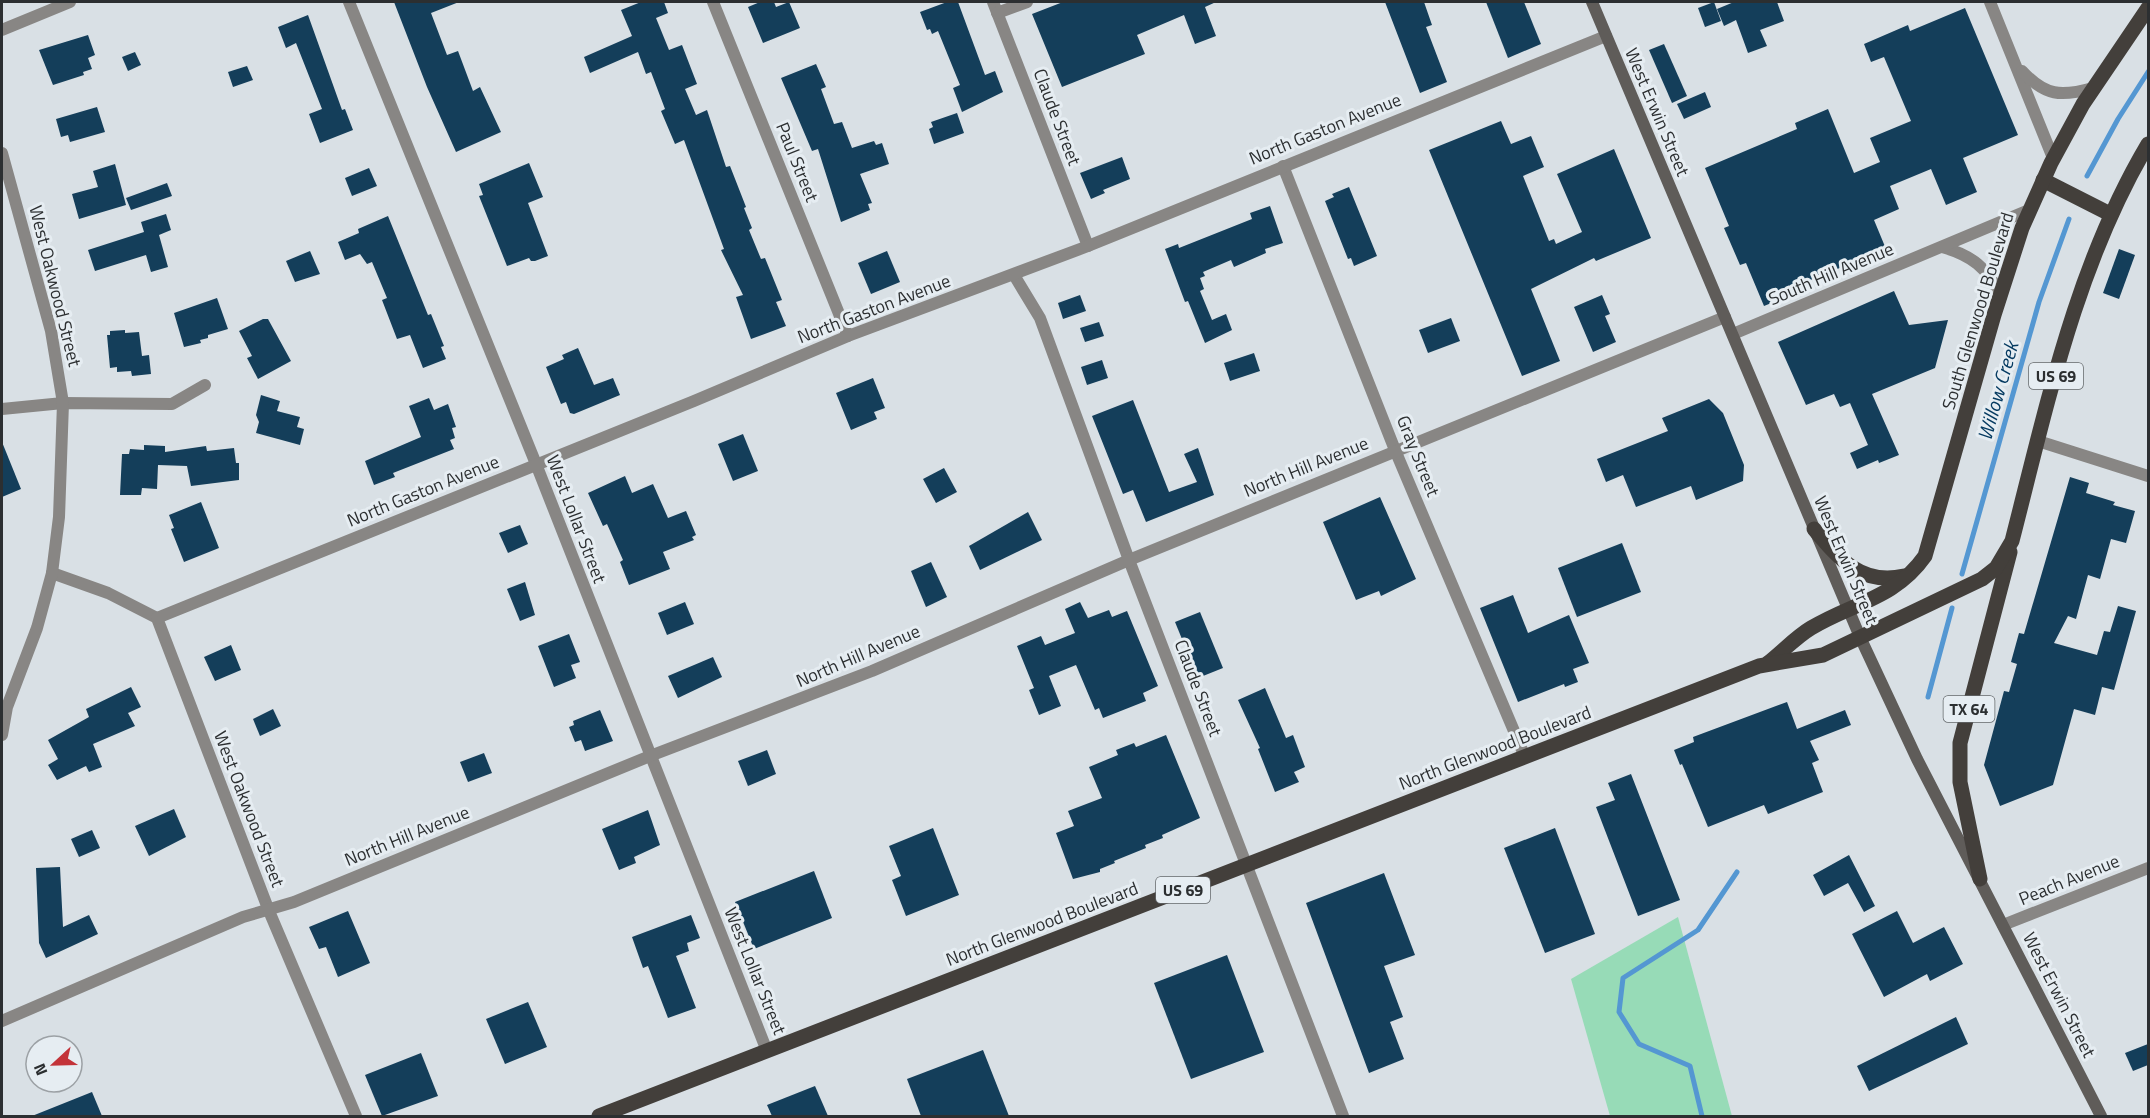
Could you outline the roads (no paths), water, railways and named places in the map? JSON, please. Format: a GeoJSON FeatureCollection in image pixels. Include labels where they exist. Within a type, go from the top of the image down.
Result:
{"type":"FeatureCollection","features":[{"type":"Feature","properties":{"kind":"main road","name":"West Erwin Street"},"geometry":{"type":"LineString","coordinates":[[1592,2],[1848,612],[1917,759],[2101,1116]]}},
{"type":"Feature","properties":{"kind":"main road","name":"South Glenwood Boulevard"},"geometry":{"type":"LineString","coordinates":[[1848,612],[1881,595],[1910,574],[1929,549],[2000,295],[2030,210],[2053,158],[2093,88],[2148,8]]}},
{"type":"Feature","properties":{"kind":"main road","name":"US 69"},"geometry":{"type":"LineString","coordinates":[[1860,638],[1950,597],[1982,579],[1996,568],[2012,541],[2075,307],[2110,214],[2148,144]]}},
{"type":"Feature","properties":{"kind":"main road"},"geometry":{"type":"LineString","coordinates":[[2043,180],[2110,214]]}},
{"type":"Feature","properties":{"kind":"main road"},"geometry":{"type":"LineString","coordinates":[[1814,529],[1838,558],[1860,573],[1884,579],[1910,574]]}},
{"type":"Feature","properties":{"kind":"main road","name":"TX 64"},"geometry":{"type":"LineString","coordinates":[[1980,879],[1960,782],[1960,743],[2004,584],[2012,541]]}},
{"type":"Feature","properties":{"kind":"main road","name":"North Glenwood Boulevard"},"geometry":{"type":"LineString","coordinates":[[1768,663],[1811,628],[1848,612]]}},
{"type":"Feature","properties":{"kind":"main road","name":"North Glenwood Boulevard"},"geometry":{"type":"LineString","coordinates":[[599,1116],[1768,663],[1824,656],[1860,638]]}},
{"type":"Feature","properties":{"kind":"street"},"geometry":{"type":"LineString","coordinates":[[2,30],[70,2]]}},
{"type":"Feature","properties":{"kind":"street","name":"West Lollar Street"},"geometry":{"type":"LineString","coordinates":[[349,2],[536,464],[767,1051]]}},
{"type":"Feature","properties":{"kind":"street","name":"Paul Street"},"geometry":{"type":"LineString","coordinates":[[712,2],[848,336]]}},
{"type":"Feature","properties":{"kind":"street"},"geometry":{"type":"LineString","coordinates":[[995,7],[1027,2]]}},
{"type":"Feature","properties":{"kind":"street"},"geometry":{"type":"LineString","coordinates":[[1990,2],[2053,158]]}},
{"type":"Feature","properties":{"kind":"street","name":"Claude Street"},"geometry":{"type":"LineString","coordinates":[[995,7],[1088,246]]}},
{"type":"Feature","properties":{"kind":"street","name":"North Gaston Avenue"},"geometry":{"type":"LineString","coordinates":[[157,618],[848,336],[1088,246],[1606,36]]}},
{"type":"Feature","properties":{"kind":"street"},"geometry":{"type":"LineString","coordinates":[[2016,64],[2031,81],[2048,91],[2068,94],[2093,88]]}},
{"type":"Feature","properties":{"kind":"street","name":"West Oakwood Street"},"geometry":{"type":"LineString","coordinates":[[2,153],[48,321],[63,403],[59,517],[52,573],[37,628],[7,707],[2,735]]}},
{"type":"Feature","properties":{"kind":"street","name":"Gray Street"},"geometry":{"type":"LineString","coordinates":[[1283,166],[1395,450],[1525,757]]}},
{"type":"Feature","properties":{"kind":"street","name":"South Hill Avenue"},"geometry":{"type":"LineString","coordinates":[[1732,334],[2030,210]]}},
{"type":"Feature","properties":{"kind":"street"},"geometry":{"type":"LineString","coordinates":[[1942,247],[1957,251],[1983,267],[2000,295]]}},
{"type":"Feature","properties":{"kind":"street","name":"Claude Street"},"geometry":{"type":"LineString","coordinates":[[1014,275],[1040,318],[1129,560],[1343,1116]]}},
{"type":"Feature","properties":{"kind":"street","name":"North Hill Avenue"},"geometry":{"type":"LineString","coordinates":[[2,1021],[243,917],[269,911],[650,756],[872,671],[1129,560],[1725,317]]}},
{"type":"Feature","properties":{"kind":"street"},"geometry":{"type":"LineString","coordinates":[[2,409],[63,403],[172,404],[205,386]]}},
{"type":"Feature","properties":{"kind":"street"},"geometry":{"type":"LineString","coordinates":[[2038,441],[2148,476]]}},
{"type":"Feature","properties":{"kind":"street"},"geometry":{"type":"LineString","coordinates":[[52,573],[108,592],[157,618]]}},
{"type":"Feature","properties":{"kind":"street","name":"West Oakwood Street"},"geometry":{"type":"LineString","coordinates":[[157,618],[269,911],[356,1116]]}},
{"type":"Feature","properties":{"kind":"street","name":"Peach Avenue"},"geometry":{"type":"LineString","coordinates":[[2003,925],[2148,868]]}},
{"type":"Feature","properties":{"kind":"waterway","name":"Willow Creek"},"geometry":{"type":"LineString","coordinates":[[2087,176],[2118,119],[2148,72]]}},
{"type":"Feature","properties":{"kind":"waterway","name":"Willow Creek"},"geometry":{"type":"LineString","coordinates":[[1962,574],[2039,302],[2069,219]]}},
{"type":"Feature","properties":{"kind":"waterway","name":"Willow Creek"},"geometry":{"type":"LineString","coordinates":[[1928,697],[1952,608]]}},
{"type":"Feature","properties":{"kind":"waterway","name":"Willow Creek"},"geometry":{"type":"LineString","coordinates":[[1702,1116],[1690,1066],[1639,1044],[1619,1012],[1623,978],[1698,930],[1737,872]]}}]}
